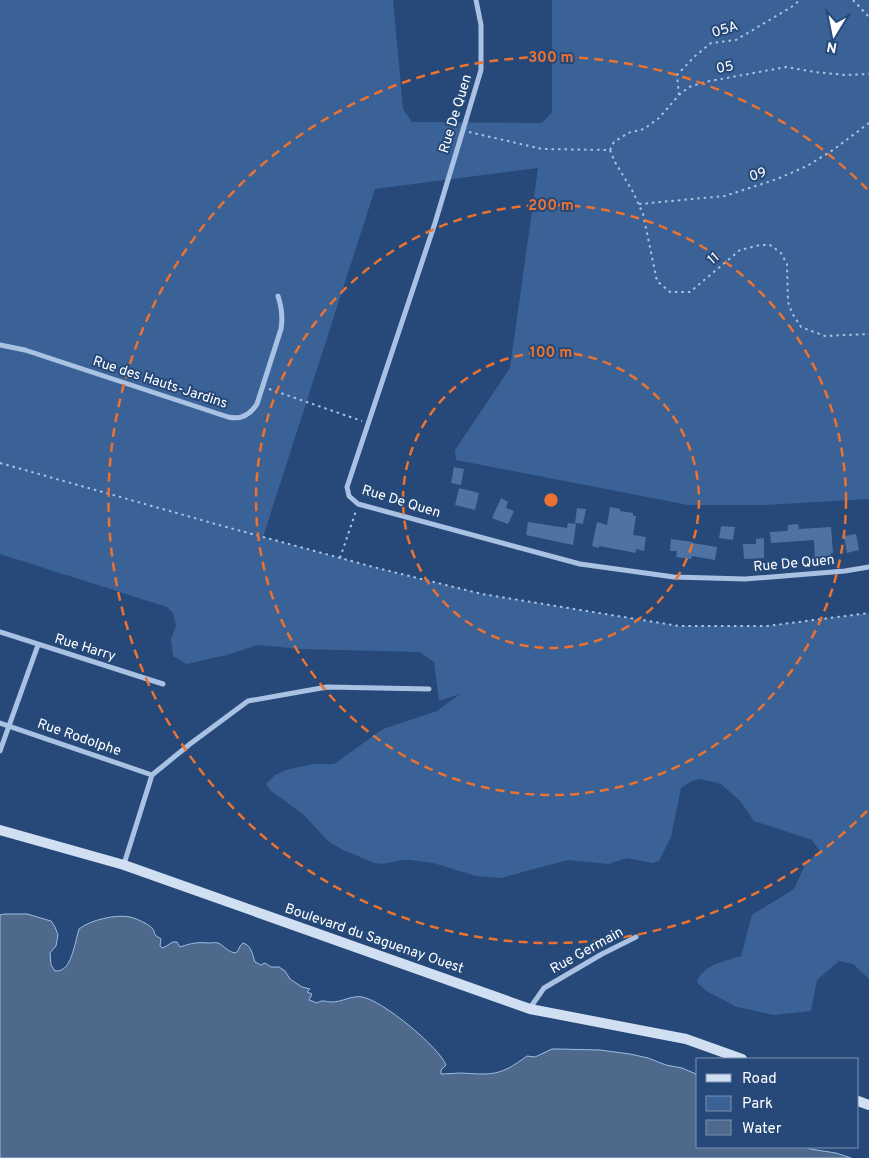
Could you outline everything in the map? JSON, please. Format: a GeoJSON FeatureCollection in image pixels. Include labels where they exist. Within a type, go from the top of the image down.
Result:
{"type":"FeatureCollection","features":[{"type":"Feature","properties":{"kind":"main road","name":"Boulevard du Saguenay Ouest"},"geometry":{"type":"LineString","coordinates":[[0,830],[124,865],[530,1009],[686,1039],[739,1058]]}},
{"type":"Feature","properties":{"kind":"street","name":"Rue De Quen"},"geometry":{"type":"LineString","coordinates":[[476,0],[481,25],[481,70],[435,223],[347,487],[349,496],[358,504],[580,564],[674,576],[745,579],[845,571],[869,567]]}},
{"type":"Feature","properties":{"kind":"street","name":"Rue des Hauts-Jardins"},"geometry":{"type":"LineString","coordinates":[[0,345],[25,350],[228,417],[242,418],[254,410],[257,404],[281,329],[283,318],[278,296]]}},
{"type":"Feature","properties":{"kind":"street","name":"Rue Harry"},"geometry":{"type":"LineString","coordinates":[[0,632],[163,684]]}},
{"type":"Feature","properties":{"kind":"street"},"geometry":{"type":"LineString","coordinates":[[0,751],[38,645]]}},
{"type":"Feature","properties":{"kind":"street"},"geometry":{"type":"LineString","coordinates":[[124,865],[152,775],[190,744],[248,702],[327,687],[430,689]]}},
{"type":"Feature","properties":{"kind":"street","name":"Rue Rodolphe"},"geometry":{"type":"LineString","coordinates":[[0,724],[152,775]]}},
{"type":"Feature","properties":{"kind":"street","name":"Rue Germain"},"geometry":{"type":"LineString","coordinates":[[530,1009],[544,988],[602,954],[636,937]]}},
{"type":"Feature","properties":{"kind":"path","name":"05A"},"geometry":{"type":"LineString","coordinates":[[679,94],[677,75],[711,43],[736,40],[800,0]]}},
{"type":"Feature","properties":{"kind":"path"},"geometry":{"type":"LineString","coordinates":[[853,0],[869,18]]}},
{"type":"Feature","properties":{"kind":"path","name":"05"},"geometry":{"type":"LineString","coordinates":[[610,150],[614,142],[628,133],[644,129],[659,118],[679,94],[688,88],[705,82],[786,67],[845,75],[869,74]]}},
{"type":"Feature","properties":{"kind":"path","name":"09"},"geometry":{"type":"LineString","coordinates":[[639,204],[725,196],[777,179],[807,166],[833,150],[869,123]]}},
{"type":"Feature","properties":{"kind":"path"},"geometry":{"type":"LineString","coordinates":[[463,130],[542,149],[610,150]]}},
{"type":"Feature","properties":{"kind":"path","name":"11"},"geometry":{"type":"LineString","coordinates":[[610,150],[643,214],[657,281],[670,292],[690,292],[740,250],[760,245],[770,245],[781,253],[787,264],[788,302],[792,313],[801,327],[825,336],[869,334]]}},
{"type":"Feature","properties":{"kind":"path"},"geometry":{"type":"LineString","coordinates":[[263,387],[368,423]]}},
{"type":"Feature","properties":{"kind":"path"},"geometry":{"type":"LineString","coordinates":[[0,463],[209,523],[482,594],[679,626],[767,626],[869,613]]}},
{"type":"Feature","properties":{"kind":"path"},"geometry":{"type":"LineString","coordinates":[[340,558],[358,504]]}},
{"type":"Feature","properties":{"kind":"green space"},"geometry":{"type":"Polygon","coordinates":[[[0,0],[393,0],[403,109],[412,122],[542,123],[552,112],[552,0],[869,0],[869,499],[765,505],[688,505],[456,460],[455,450],[510,368],[538,168],[375,189],[263,537],[482,594],[679,626],[767,626],[869,613],[869,979],[853,964],[839,961],[817,980],[811,1011],[774,1015],[737,1007],[706,991],[697,982],[704,971],[709,968],[741,956],[752,915],[794,889],[806,863],[820,851],[812,840],[754,821],[740,801],[721,784],[714,782],[699,779],[681,788],[671,837],[659,861],[652,863],[627,858],[609,864],[568,860],[501,878],[476,876],[433,863],[410,860],[382,864],[375,863],[343,850],[326,839],[304,815],[270,790],[266,784],[275,775],[286,770],[313,764],[334,764],[383,729],[437,711],[460,694],[439,701],[434,662],[419,652],[300,649],[258,645],[227,655],[186,664],[173,656],[171,639],[176,626],[173,613],[167,607],[0,554],[0,0]]]}},
{"type":"Feature","properties":{"kind":"water"},"geometry":{"type":"Polygon","coordinates":[[[27,914],[51,921],[58,935],[56,946],[50,953],[51,965],[55,971],[63,969],[69,962],[79,929],[96,920],[111,917],[130,917],[145,923],[161,939],[160,946],[163,948],[173,942],[177,942],[180,947],[194,943],[218,943],[236,953],[243,943],[246,944],[250,948],[255,962],[261,965],[265,963],[271,967],[279,967],[285,971],[290,979],[302,987],[310,989],[307,992],[312,994],[309,1000],[317,1003],[362,997],[383,1006],[409,1025],[433,1047],[446,1065],[441,1070],[441,1074],[496,1073],[503,1071],[527,1056],[535,1057],[552,1049],[600,1050],[648,1058],[696,1074],[696,1148],[808,1148],[851,1158],[0,1158],[0,915],[27,914]]]}},
{"type":"Feature","properties":{"kind":"building"},"geometry":{"type":"Polygon","coordinates":[[[454,467],[464,469],[461,485],[451,483],[454,467]]]}},
{"type":"Feature","properties":{"kind":"building"},"geometry":{"type":"Polygon","coordinates":[[[459,488],[479,493],[475,510],[455,505],[459,488]]]}},
{"type":"Feature","properties":{"kind":"building"},"geometry":{"type":"Polygon","coordinates":[[[501,498],[508,502],[506,508],[514,511],[508,524],[492,518],[501,498]]]}},
{"type":"Feature","properties":{"kind":"building"},"geometry":{"type":"Polygon","coordinates":[[[610,507],[633,513],[633,516],[636,516],[633,535],[646,537],[644,551],[636,549],[636,553],[592,546],[597,522],[607,525],[610,507]]]}},
{"type":"Feature","properties":{"kind":"building"},"geometry":{"type":"Polygon","coordinates":[[[577,508],[586,509],[583,524],[575,523],[577,508]]]}},
{"type":"Feature","properties":{"kind":"building"},"geometry":{"type":"Polygon","coordinates":[[[528,522],[567,528],[568,523],[576,524],[573,545],[526,535],[528,522]]]}},
{"type":"Feature","properties":{"kind":"building"},"geometry":{"type":"Polygon","coordinates":[[[798,524],[799,529],[831,527],[833,553],[831,553],[831,556],[815,558],[814,540],[771,543],[770,532],[787,531],[788,525],[798,524]]]}},
{"type":"Feature","properties":{"kind":"building"},"geometry":{"type":"Polygon","coordinates":[[[721,526],[735,527],[733,540],[719,538],[721,526]]]}},
{"type":"Feature","properties":{"kind":"building"},"geometry":{"type":"Polygon","coordinates":[[[856,534],[859,550],[847,553],[844,536],[856,534]]]}},
{"type":"Feature","properties":{"kind":"building"},"geometry":{"type":"Polygon","coordinates":[[[764,538],[764,558],[744,559],[743,544],[756,544],[756,539],[764,538]]]}},
{"type":"Feature","properties":{"kind":"building"},"geometry":{"type":"Polygon","coordinates":[[[671,539],[717,547],[715,560],[692,556],[691,559],[676,557],[677,551],[670,551],[671,539]]]}}]}
